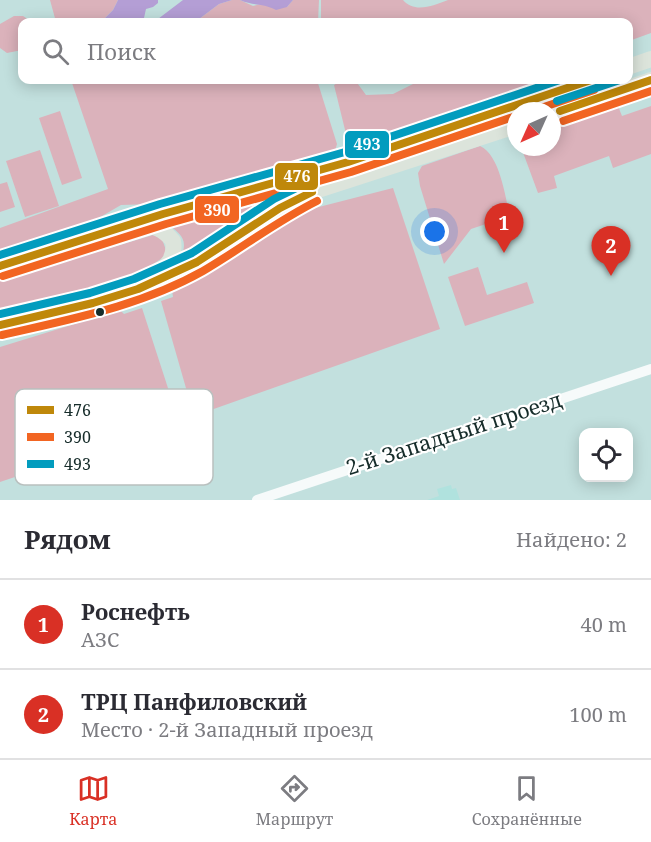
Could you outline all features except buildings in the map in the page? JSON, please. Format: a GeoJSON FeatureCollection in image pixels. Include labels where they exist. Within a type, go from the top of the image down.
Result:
{"type":"FeatureCollection","features":[{"type":"Feature","properties":{"kind":"main road"},"geometry":{"type":"LineString","coordinates":[[633,65],[651,59]]}},
{"type":"Feature","properties":{"kind":"main road"},"geometry":{"type":"LineString","coordinates":[[561,111],[651,80]]}},
{"type":"Feature","properties":{"kind":"main road"},"geometry":{"type":"LineString","coordinates":[[0,266],[134,224],[348,162],[579,84]]}},
{"type":"Feature","properties":{"kind":"main road"},"geometry":{"type":"LineString","coordinates":[[0,325],[138,290],[197,262],[280,207],[306,194],[507,129]]}},
{"type":"Feature","properties":{"kind":"main road"},"geometry":{"type":"LineString","coordinates":[[134,224],[152,225],[160,229],[173,241],[175,249],[168,264],[138,290]]}},
{"type":"Feature","properties":{"kind":"street","name":"2-й Западный проезд"},"geometry":{"type":"LineString","coordinates":[[257,500],[651,369]]}},
{"type":"Feature","properties":{"kind":"shaded area"},"geometry":{"type":"Polygon","coordinates":[[[50,0],[118,0],[113,10],[105,18],[55,18],[50,0]]]}},
{"type":"Feature","properties":{"kind":"shaded area"},"geometry":{"type":"Polygon","coordinates":[[[118,0],[158,0],[153,7],[146,9],[144,18],[105,18],[113,10],[118,0]]]}},
{"type":"Feature","properties":{"kind":"shaded area"},"geometry":{"type":"Polygon","coordinates":[[[183,0],[232,0],[219,4],[200,18],[159,18],[183,0]]]}},
{"type":"Feature","properties":{"kind":"shaded area"},"geometry":{"type":"Polygon","coordinates":[[[240,0],[253,6],[264,3],[287,7],[293,0],[319,0],[318,18],[200,18],[219,4],[240,0]]]}},
{"type":"Feature","properties":{"kind":"shaded area"},"geometry":{"type":"Polygon","coordinates":[[[240,0],[293,0],[287,7],[276,10],[240,0]]]}},
{"type":"Feature","properties":{"kind":"shaded area"},"geometry":{"type":"Polygon","coordinates":[[[321,0],[403,0],[413,7],[419,7],[431,6],[448,0],[651,0],[651,33],[633,40],[633,18],[321,18],[321,0]]]}},
{"type":"Feature","properties":{"kind":"shaded area"},"geometry":{"type":"Polygon","coordinates":[[[14,16],[26,18],[18,18],[18,51],[7,53],[0,48],[0,24],[14,16]]]}},
{"type":"Feature","properties":{"kind":"shaded area"},"geometry":{"type":"Polygon","coordinates":[[[72,84],[318,84],[337,144],[335,151],[328,156],[176,207],[171,196],[153,204],[121,205],[90,223],[0,250],[0,228],[108,189],[72,84]]]}},
{"type":"Feature","properties":{"kind":"shaded area"},"geometry":{"type":"Polygon","coordinates":[[[358,84],[366,95],[393,94],[413,84],[541,84],[363,146],[352,145],[347,138],[334,85],[358,84]]]}},
{"type":"Feature","properties":{"kind":"shaded area"},"geometry":{"type":"Polygon","coordinates":[[[616,101],[622,116],[651,106],[651,154],[613,168],[609,156],[554,176],[557,188],[538,193],[524,156],[561,156],[561,121],[616,101]]]}},
{"type":"Feature","properties":{"kind":"shaded area"},"geometry":{"type":"Polygon","coordinates":[[[60,111],[82,178],[62,185],[39,118],[60,111]]]}},
{"type":"Feature","properties":{"kind":"shaded area"},"geometry":{"type":"Polygon","coordinates":[[[480,146],[487,151],[497,167],[510,216],[471,229],[444,264],[418,173],[422,166],[480,146]]]}},
{"type":"Feature","properties":{"kind":"shaded area"},"geometry":{"type":"Polygon","coordinates":[[[40,150],[59,206],[25,217],[6,161],[40,150]]]}},
{"type":"Feature","properties":{"kind":"shaded area"},"geometry":{"type":"Polygon","coordinates":[[[7,182],[15,207],[0,212],[0,184],[7,182]]]}},
{"type":"Feature","properties":{"kind":"shaded area"},"geometry":{"type":"Polygon","coordinates":[[[393,188],[440,329],[213,409],[213,389],[186,389],[161,301],[173,297],[172,290],[231,252],[315,208],[393,188]]]}},
{"type":"Feature","properties":{"kind":"shaded area"},"geometry":{"type":"Polygon","coordinates":[[[275,194],[280,197],[278,200],[180,261],[184,242],[166,222],[275,194]]]}},
{"type":"Feature","properties":{"kind":"shaded area"},"geometry":{"type":"Polygon","coordinates":[[[153,235],[162,239],[167,253],[155,263],[89,289],[0,312],[0,279],[47,263],[70,260],[153,235]]]}},
{"type":"Feature","properties":{"kind":"shaded area"},"geometry":{"type":"Polygon","coordinates":[[[478,267],[487,295],[527,282],[534,303],[465,326],[448,277],[478,267]]]}},
{"type":"Feature","properties":{"kind":"shaded area"},"geometry":{"type":"Polygon","coordinates":[[[142,308],[168,389],[15,389],[15,477],[0,482],[0,347],[120,310],[124,314],[142,308]]]}},
{"type":"Feature","properties":{"kind":"shaded area"},"geometry":{"type":"Polygon","coordinates":[[[451,485],[452,489],[456,488],[460,500],[427,500],[439,496],[437,489],[451,485]]]}},
{"type":"Feature","properties":{"kind":"transit line","name":"476"},"geometry":{"type":"LineString","coordinates":[[561,111],[651,80]]}},
{"type":"Feature","properties":{"kind":"transit line","name":"493"},"geometry":{"type":"LineString","coordinates":[[0,255],[160,204],[345,152],[548,84]]}},
{"type":"Feature","properties":{"kind":"transit line","name":"476"},"geometry":{"type":"LineString","coordinates":[[0,266],[163,214],[348,162],[579,84]]}},
{"type":"Feature","properties":{"kind":"transit line","name":"493"},"geometry":{"type":"LineString","coordinates":[[557,101],[608,84]]}},
{"type":"Feature","properties":{"kind":"transit line","name":"390"},"geometry":{"type":"LineString","coordinates":[[559,102],[594,90]]}},
{"type":"Feature","properties":{"kind":"transit line","name":"390"},"geometry":{"type":"LineString","coordinates":[[563,121],[651,91]]}},
{"type":"Feature","properties":{"kind":"transit line","name":"390"},"geometry":{"type":"LineString","coordinates":[[3,276],[166,224],[351,172],[507,119]]}},
{"type":"Feature","properties":{"kind":"transit line","name":"493"},"geometry":{"type":"LineString","coordinates":[[0,314],[90,293],[134,279],[192,253],[274,199],[307,183]]}},
{"type":"Feature","properties":{"kind":"transit line","name":"476"},"geometry":{"type":"LineString","coordinates":[[0,325],[93,303],[138,289],[197,262],[280,208],[312,192]]}},
{"type":"Feature","properties":{"kind":"transit line","name":"390"},"geometry":{"type":"LineString","coordinates":[[2,335],[105,310],[155,294],[203,271],[317,201]]}},
{"type":"Feature","properties":{"kind":"place","name":"Роснефть"},"geometry":{"type":"Point","coordinates":[504,253]}},
{"type":"Feature","properties":{"kind":"place","name":"ТРЦ Панфиловский"},"geometry":{"type":"Point","coordinates":[611,276]}}]}
